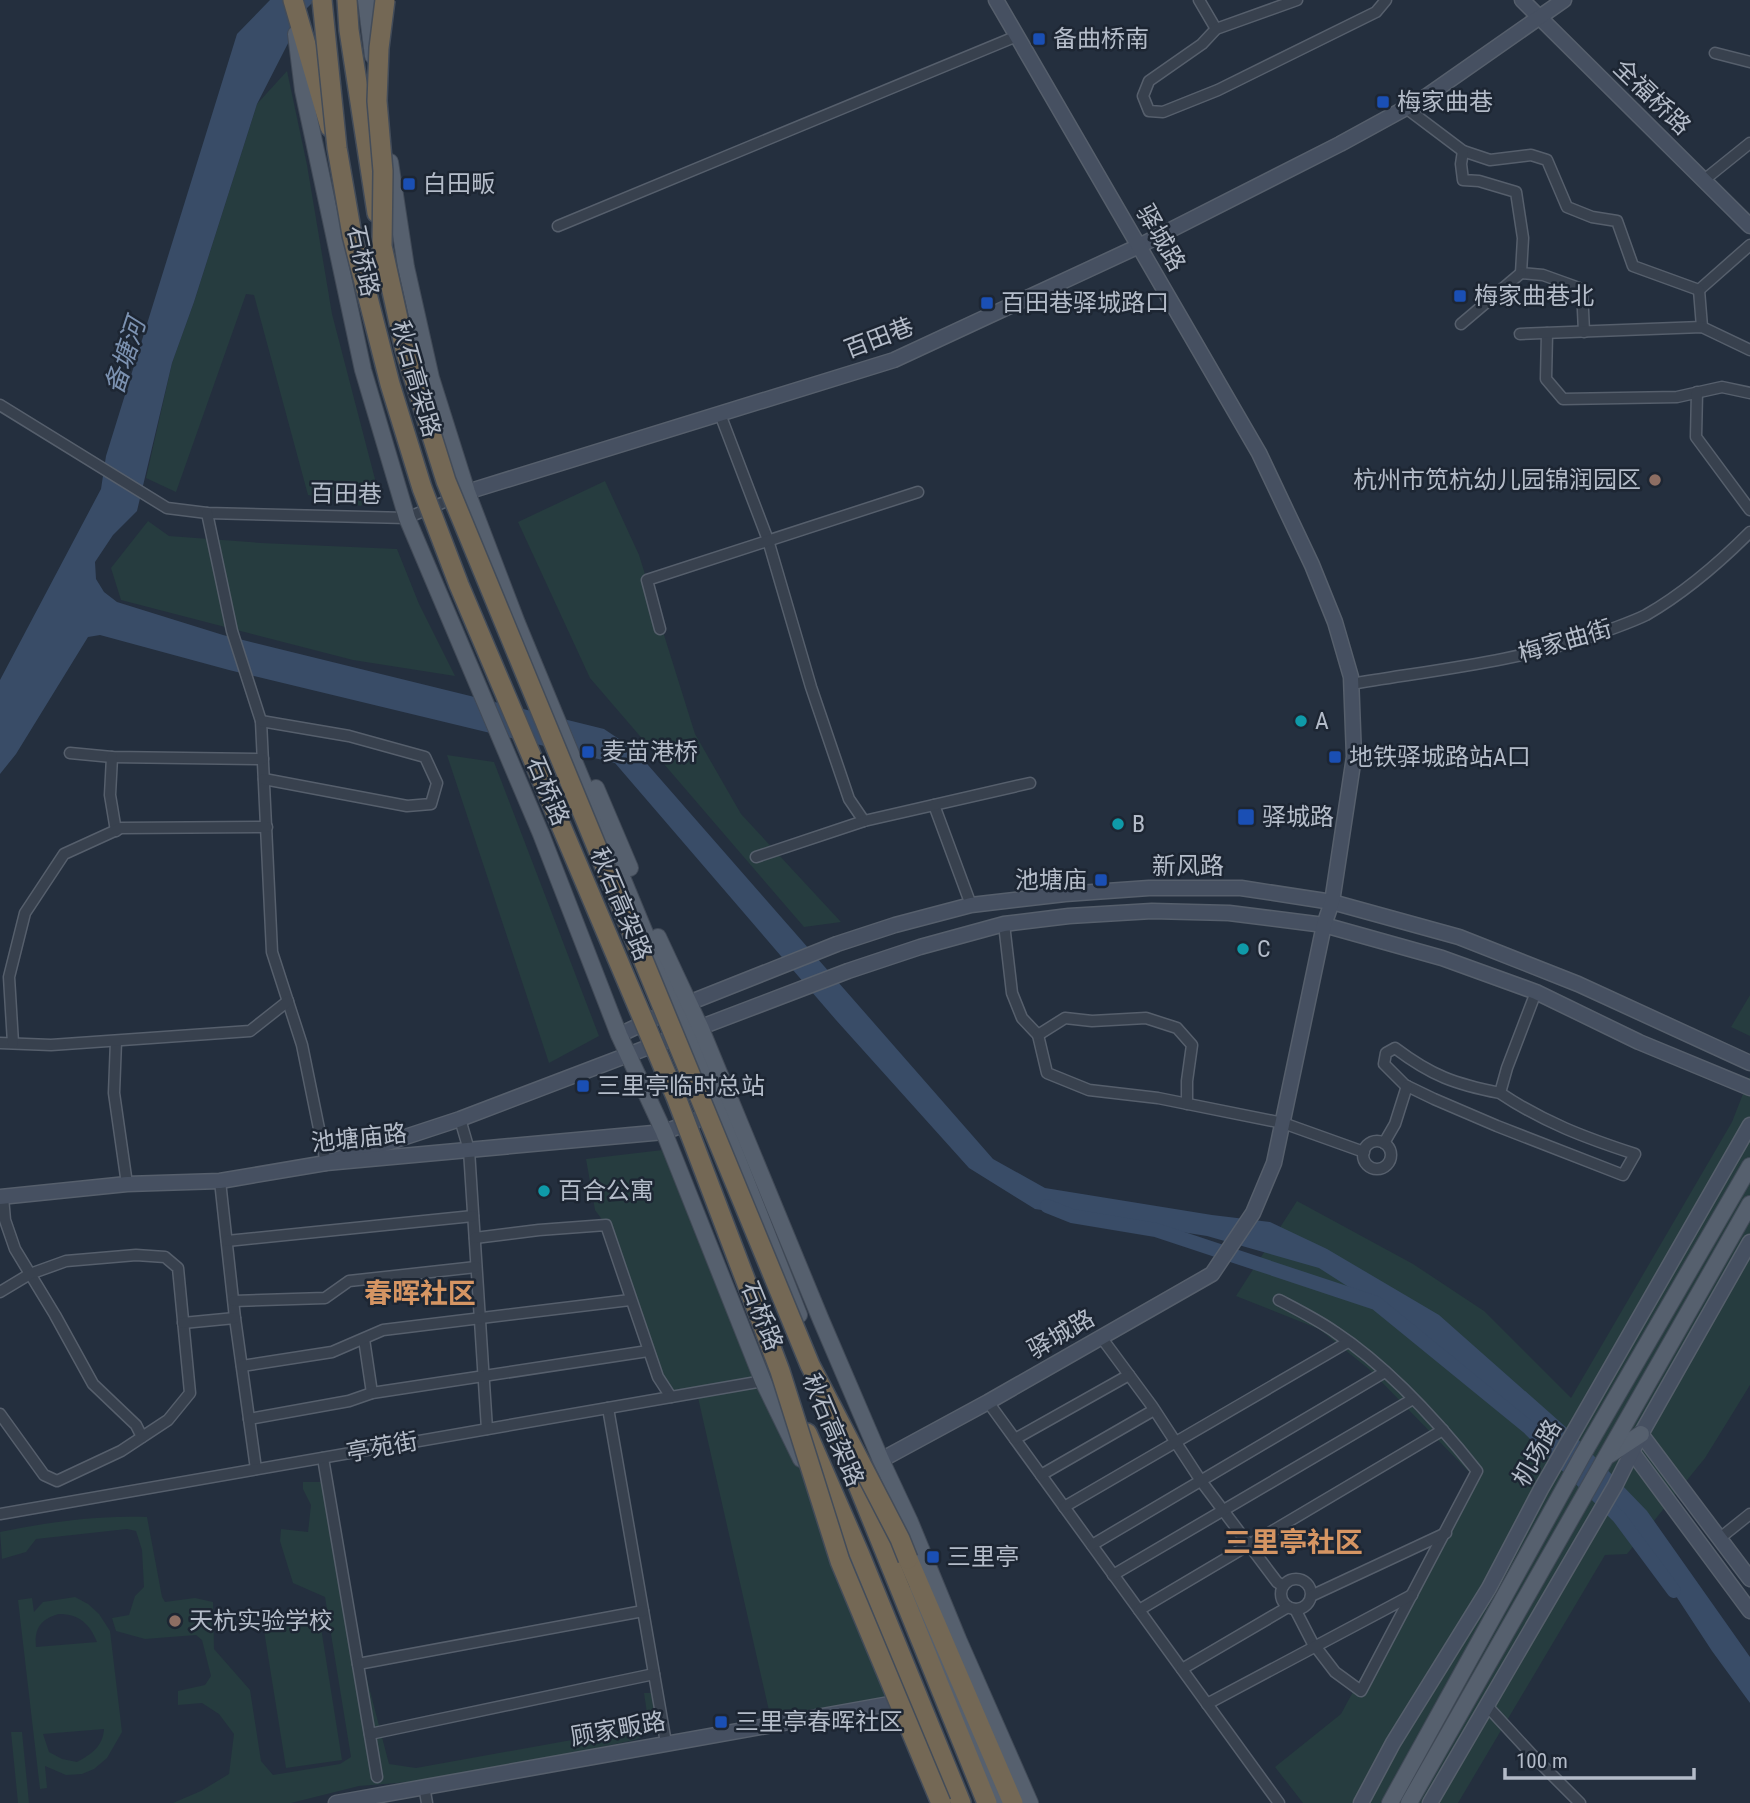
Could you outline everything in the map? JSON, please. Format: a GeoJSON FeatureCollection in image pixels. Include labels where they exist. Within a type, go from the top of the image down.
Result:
{"type":"FeatureCollection","features":[{"type":"Feature","properties":{"kind":"highway"},"geometry":{"type":"LineString","coordinates":[[293,0],[337,148]]}},
{"type":"Feature","properties":{"kind":"highway","name":"秋石高架路"},"geometry":{"type":"LineString","coordinates":[[322,0],[337,148],[355,246],[390,384],[422,488],[464,597],[676,1097],[772,1376],[860,1555],[961,1803]]}},
{"type":"Feature","properties":{"kind":"highway","name":"秋石高架路"},"geometry":{"type":"LineString","coordinates":[[347,0],[349,30],[382,246],[405,350],[446,481],[987,1803]]}},
{"type":"Feature","properties":{"kind":"highway"},"geometry":{"type":"LineString","coordinates":[[382,246],[383,171],[377,101],[379,48],[385,0]]}},
{"type":"Feature","properties":{"kind":"highway"},"geometry":{"type":"LineString","coordinates":[[810,1365],[900,1539],[1013,1803]]}},
{"type":"Feature","properties":{"kind":"highway"},"geometry":{"type":"LineString","coordinates":[[772,1376],[839,1561],[941,1803]]}},
{"type":"Feature","properties":{"kind":"main road","name":"石桥路"},"geometry":{"type":"LineString","coordinates":[[293,0],[303,90],[363,370],[407,518],[541,834],[619,1035],[772,1376],[851,1561],[949,1803]]}},
{"type":"Feature","properties":{"kind":"main road","name":"石桥路"},"geometry":{"type":"LineString","coordinates":[[366,0],[406,267],[431,378],[467,492],[534,664],[560,714],[682,1006],[695,1031],[720,1111],[862,1479],[949,1679],[998,1803]]}},
{"type":"Feature","properties":{"kind":"main road"},"geometry":{"type":"LineString","coordinates":[[695,1031],[910,1521],[1030,1803]]}},
{"type":"Feature","properties":{"kind":"main road","name":"机场路"},"geometry":{"type":"LineString","coordinates":[[1390,1803],[1582,1456],[1750,1166]]}},
{"type":"Feature","properties":{"kind":"main road"},"geometry":{"type":"LineString","coordinates":[[1409,1803],[1750,1204]]}},
{"type":"Feature","properties":{"kind":"main road"},"geometry":{"type":"LineString","coordinates":[[1603,1463],[1641,1434]]}},
{"type":"Feature","properties":{"kind":"street","name":"驿城路"},"geometry":{"type":"LineString","coordinates":[[862,1479],[881,1460],[1212,1274],[1253,1213],[1274,1163],[1324,925],[1332,902],[1354,757],[1351,684],[1335,622],[1312,565],[1259,453],[996,0]]}},
{"type":"Feature","properties":{"kind":"street"},"geometry":{"type":"LineString","coordinates":[[1199,0],[1216,29]]}},
{"type":"Feature","properties":{"kind":"street"},"geometry":{"type":"LineString","coordinates":[[1297,0],[1216,29],[1202,44],[1149,82],[1143,96],[1149,111],[1163,112],[1218,90],[1397,0]]}},
{"type":"Feature","properties":{"kind":"street"},"geometry":{"type":"LineString","coordinates":[[1376,12],[1386,0]]}},
{"type":"Feature","properties":{"kind":"street","name":"全福桥路"},"geometry":{"type":"LineString","coordinates":[[1522,0],[1750,226]]}},
{"type":"Feature","properties":{"kind":"street","name":"百田巷"},"geometry":{"type":"LineString","coordinates":[[0,405],[167,508],[206,513],[407,518],[467,492],[894,360],[1139,246],[1406,108],[1564,0]]}},
{"type":"Feature","properties":{"kind":"street"},"geometry":{"type":"LineString","coordinates":[[558,226],[1017,36]]}},
{"type":"Feature","properties":{"kind":"street"},"geometry":{"type":"LineString","coordinates":[[1715,53],[1750,62]]}},
{"type":"Feature","properties":{"kind":"street"},"geometry":{"type":"LineString","coordinates":[[1406,108],[1463,151],[1490,160],[1531,155],[1547,160],[1567,207],[1617,221],[1633,266],[1699,290]]}},
{"type":"Feature","properties":{"kind":"street"},"geometry":{"type":"LineString","coordinates":[[1704,180],[1750,142]]}},
{"type":"Feature","properties":{"kind":"street"},"geometry":{"type":"LineString","coordinates":[[1463,151],[1463,180],[1479,181],[1516,192],[1523,238],[1521,273]]}},
{"type":"Feature","properties":{"kind":"street"},"geometry":{"type":"LineString","coordinates":[[1699,290],[1750,245]]}},
{"type":"Feature","properties":{"kind":"street"},"geometry":{"type":"LineString","coordinates":[[1461,324],[1521,273],[1543,275],[1582,289],[1584,331]]}},
{"type":"Feature","properties":{"kind":"street"},"geometry":{"type":"LineString","coordinates":[[1699,290],[1702,327]]}},
{"type":"Feature","properties":{"kind":"street"},"geometry":{"type":"LineString","coordinates":[[1520,334],[1702,327],[1750,350]]}},
{"type":"Feature","properties":{"kind":"street"},"geometry":{"type":"LineString","coordinates":[[1547,333],[1546,379],[1563,399],[1677,397],[1722,387],[1750,393]]}},
{"type":"Feature","properties":{"kind":"street"},"geometry":{"type":"LineString","coordinates":[[1697,392],[1696,437],[1750,510]]}},
{"type":"Feature","properties":{"kind":"street"},"geometry":{"type":"LineString","coordinates":[[720,414],[768,540],[811,687],[849,799],[864,821]]}},
{"type":"Feature","properties":{"kind":"street"},"geometry":{"type":"LineString","coordinates":[[660,629],[646,580],[918,492]]}},
{"type":"Feature","properties":{"kind":"street"},"geometry":{"type":"LineString","coordinates":[[206,513],[232,631],[261,721],[272,952],[302,1045],[326,1163]]}},
{"type":"Feature","properties":{"kind":"street","name":"梅家曲街"},"geometry":{"type":"LineString","coordinates":[[1351,684],[1534,653],[1609,630],[1644,616],[1711,568],[1750,532]]}},
{"type":"Feature","properties":{"kind":"street"},"geometry":{"type":"LineString","coordinates":[[261,721],[349,736],[425,757],[437,783],[431,804],[407,806],[264,779]]}},
{"type":"Feature","properties":{"kind":"street"},"geometry":{"type":"LineString","coordinates":[[70,753],[112,757],[263,759]]}},
{"type":"Feature","properties":{"kind":"street"},"geometry":{"type":"LineString","coordinates":[[112,757],[110,795],[116,831]]}},
{"type":"Feature","properties":{"kind":"street"},"geometry":{"type":"LineString","coordinates":[[756,857],[864,821],[1030,783]]}},
{"type":"Feature","properties":{"kind":"street"},"geometry":{"type":"LineString","coordinates":[[933,805],[971,905]]}},
{"type":"Feature","properties":{"kind":"street"},"geometry":{"type":"LineString","coordinates":[[13,1043],[9,977],[25,913],[64,854],[121,828],[267,827]]}},
{"type":"Feature","properties":{"kind":"street","name":"新风路"},"geometry":{"type":"LineString","coordinates":[[619,1035],[682,1006],[820,951],[895,925],[971,905],[1149,888],[1241,888],[1332,902],[1458,937],[1578,984],[1750,1063]]}},
{"type":"Feature","properties":{"kind":"street","name":"新风路"},"geometry":{"type":"LineString","coordinates":[[326,1163],[460,1119],[841,974],[920,947],[1004,924],[1069,916],[1152,911],[1229,913],[1324,925],[1442,958],[1536,992],[1639,1042],[1750,1088]]}},
{"type":"Feature","properties":{"kind":"street"},"geometry":{"type":"LineString","coordinates":[[1004,924],[1012,993],[1021,1018],[1038,1035],[1046,1073],[1089,1090],[1187,1104],[1283,1124],[1364,1152]]}},
{"type":"Feature","properties":{"kind":"street"},"geometry":{"type":"LineString","coordinates":[[1500,1093],[1536,992]]}},
{"type":"Feature","properties":{"kind":"street"},"geometry":{"type":"LineString","coordinates":[[0,1043],[51,1045],[250,1031],[288,1001]]}},
{"type":"Feature","properties":{"kind":"street"},"geometry":{"type":"LineString","coordinates":[[1038,1035],[1065,1018],[1092,1021],[1146,1018],[1177,1028],[1192,1045],[1187,1104]]}},
{"type":"Feature","properties":{"kind":"street"},"geometry":{"type":"LineString","coordinates":[[116,1041],[114,1093],[127,1184]]}},
{"type":"Feature","properties":{"kind":"street"},"geometry":{"type":"LineString","coordinates":[[1395,1048],[1417,1065],[1458,1085],[1500,1093],[1530,1114],[1586,1138],[1635,1154],[1623,1175],[1497,1126],[1407,1086],[1384,1064],[1386,1053],[1395,1048]]}},
{"type":"Feature","properties":{"kind":"street"},"geometry":{"type":"LineString","coordinates":[[1384,1143],[1395,1124],[1407,1086]]}},
{"type":"Feature","properties":{"kind":"street","name":"池塘庙路"},"geometry":{"type":"LineString","coordinates":[[1,1197],[127,1184],[220,1181],[326,1163],[664,1132],[720,1111]]}},
{"type":"Feature","properties":{"kind":"street"},"geometry":{"type":"LineString","coordinates":[[460,1119],[469,1150],[487,1429]]}},
{"type":"Feature","properties":{"kind":"street","name":"机场路"},"geometry":{"type":"LineString","coordinates":[[1362,1803],[1393,1743],[1489,1588],[1541,1489],[1750,1125]]}},
{"type":"Feature","properties":{"kind":"street"},"geometry":{"type":"LineString","coordinates":[[1371,1142],[1384,1143],[1390,1150],[1390,1158],[1381,1168],[1368,1165],[1364,1152],[1371,1142]]}},
{"type":"Feature","properties":{"kind":"street"},"geometry":{"type":"LineString","coordinates":[[220,1181],[235,1318],[256,1469]]}},
{"type":"Feature","properties":{"kind":"street"},"geometry":{"type":"LineString","coordinates":[[1,1197],[5,1220],[15,1249],[93,1384],[136,1425],[142,1437]]}},
{"type":"Feature","properties":{"kind":"street"},"geometry":{"type":"LineString","coordinates":[[228,1241],[473,1216]]}},
{"type":"Feature","properties":{"kind":"street"},"geometry":{"type":"LineString","coordinates":[[475,1238],[606,1225],[648,1351],[658,1377],[671,1397]]}},
{"type":"Feature","properties":{"kind":"street"},"geometry":{"type":"LineString","coordinates":[[1430,1803],[1615,1486],[1641,1434],[1750,1242]]}},
{"type":"Feature","properties":{"kind":"street"},"geometry":{"type":"LineString","coordinates":[[0,1292],[30,1274],[66,1261],[136,1255],[165,1258],[178,1268],[190,1393],[168,1420],[121,1451],[57,1481],[44,1475],[0,1414]]}},
{"type":"Feature","properties":{"kind":"street"},"geometry":{"type":"LineString","coordinates":[[234,1301],[325,1298],[349,1281],[476,1267]]}},
{"type":"Feature","properties":{"kind":"street"},"geometry":{"type":"LineString","coordinates":[[242,1366],[332,1352],[383,1331],[630,1300]]}},
{"type":"Feature","properties":{"kind":"street"},"geometry":{"type":"LineString","coordinates":[[1279,1300],[1336,1332],[1385,1373],[1443,1430],[1477,1471],[1362,1691],[1335,1672],[1316,1647],[1292,1608],[1282,1600],[1283,1586],[1291,1580],[1301,1580],[1309,1586],[1311,1596]]}},
{"type":"Feature","properties":{"kind":"street"},"geometry":{"type":"LineString","coordinates":[[183,1323],[235,1318]]}},
{"type":"Feature","properties":{"kind":"street"},"geometry":{"type":"LineString","coordinates":[[1101,1337],[1202,1481],[1283,1586]]}},
{"type":"Feature","properties":{"kind":"street"},"geometry":{"type":"LineString","coordinates":[[363,1339],[372,1392]]}},
{"type":"Feature","properties":{"kind":"street"},"geometry":{"type":"LineString","coordinates":[[1064,1507],[1348,1342]]}},
{"type":"Feature","properties":{"kind":"street"},"geometry":{"type":"LineString","coordinates":[[249,1419],[349,1401],[372,1392],[648,1351]]}},
{"type":"Feature","properties":{"kind":"street"},"geometry":{"type":"LineString","coordinates":[[1092,1545],[1385,1373]]}},
{"type":"Feature","properties":{"kind":"street"},"geometry":{"type":"LineString","coordinates":[[1015,1439],[1129,1375]]}},
{"type":"Feature","properties":{"kind":"street","name":"亭苑街"},"geometry":{"type":"LineString","coordinates":[[0,1514],[671,1397],[772,1376]]}},
{"type":"Feature","properties":{"kind":"street"},"geometry":{"type":"LineString","coordinates":[[1114,1575],[1413,1399]]}},
{"type":"Feature","properties":{"kind":"street"},"geometry":{"type":"LineString","coordinates":[[988,1402],[1279,1803]]}},
{"type":"Feature","properties":{"kind":"street"},"geometry":{"type":"LineString","coordinates":[[608,1408],[666,1743]]}},
{"type":"Feature","properties":{"kind":"street"},"geometry":{"type":"LineString","coordinates":[[1041,1475],[1154,1410]]}},
{"type":"Feature","properties":{"kind":"street"},"geometry":{"type":"LineString","coordinates":[[1139,1609],[1443,1430]]}},
{"type":"Feature","properties":{"kind":"street"},"geometry":{"type":"LineString","coordinates":[[1641,1434],[1750,1579]]}},
{"type":"Feature","properties":{"kind":"street"},"geometry":{"type":"LineString","coordinates":[[1633,1453],[1750,1611]]}},
{"type":"Feature","properties":{"kind":"street"},"geometry":{"type":"LineString","coordinates":[[323,1458],[377,1777]]}},
{"type":"Feature","properties":{"kind":"street"},"geometry":{"type":"LineString","coordinates":[[1720,1538],[1750,1514]]}},
{"type":"Feature","properties":{"kind":"street"},"geometry":{"type":"LineString","coordinates":[[1182,1669],[1292,1608],[1306,1605],[1311,1596],[1446,1533]]}},
{"type":"Feature","properties":{"kind":"street"},"geometry":{"type":"LineString","coordinates":[[1208,1704],[1413,1594]]}},
{"type":"Feature","properties":{"kind":"street"},"geometry":{"type":"LineString","coordinates":[[358,1664],[643,1611]]}},
{"type":"Feature","properties":{"kind":"street"},"geometry":{"type":"LineString","coordinates":[[370,1734],[654,1674]]}},
{"type":"Feature","properties":{"kind":"street","name":"顾家畈路"},"geometry":{"type":"LineString","coordinates":[[336,1803],[908,1700]]}},
{"type":"Feature","properties":{"kind":"street"},"geometry":{"type":"LineString","coordinates":[[1488,1707],[1580,1803]]}},
{"type":"Feature","properties":{"kind":"street"},"geometry":{"type":"LineString","coordinates":[[425,1786],[427,1803]]}},
{"type":"Feature","properties":{"kind":"green space"},"geometry":{"type":"Polygon","coordinates":[[[287,71],[307,165],[332,314],[376,483],[361,506],[308,495],[254,295],[246,294],[176,492],[146,478],[172,363],[257,104],[287,71]]]}},
{"type":"Feature","properties":{"kind":"green space"},"geometry":{"type":"Polygon","coordinates":[[[605,481],[639,555],[695,734],[741,814],[841,922],[804,927],[590,678],[518,522],[605,481]]]}},
{"type":"Feature","properties":{"kind":"green space"},"geometry":{"type":"Polygon","coordinates":[[[148,521],[169,536],[397,549],[419,604],[455,676],[353,660],[121,600],[111,568],[148,521]]]}},
{"type":"Feature","properties":{"kind":"green space"},"geometry":{"type":"Polygon","coordinates":[[[447,755],[494,762],[599,1036],[549,1063],[447,755]]]}},
{"type":"Feature","properties":{"kind":"green space"},"geometry":{"type":"Polygon","coordinates":[[[1750,995],[1750,1036],[1731,1027],[1750,995]]]}},
{"type":"Feature","properties":{"kind":"green space"},"geometry":{"type":"Polygon","coordinates":[[[1750,1076],[1750,1385],[1705,1458],[1627,1554],[1605,1555],[1458,1803],[1303,1803],[1275,1767],[1341,1714],[1471,1474],[1370,1370],[1319,1329],[1236,1296],[1297,1201],[1413,1264],[1484,1311],[1571,1398],[1732,1122],[1750,1076]]]}},
{"type":"Feature","properties":{"kind":"green space"},"geometry":{"type":"Polygon","coordinates":[[[671,1149],[894,1703],[772,1724],[697,1393],[671,1397],[606,1225],[595,1210],[586,1159],[671,1149]]]}},
{"type":"Feature","properties":{"kind":"green space"},"geometry":{"type":"Polygon","coordinates":[[[303,1482],[332,1482],[365,1672],[389,1764],[416,1768],[649,1726],[644,1693],[651,1693],[657,1729],[635,1740],[549,1758],[435,1780],[359,1786],[291,1803],[173,1803],[201,1791],[229,1774],[234,1734],[219,1714],[202,1703],[178,1705],[178,1691],[205,1685],[211,1676],[202,1640],[196,1635],[145,1639],[116,1631],[112,1618],[129,1615],[135,1596],[144,1587],[142,1550],[136,1531],[127,1529],[36,1539],[26,1552],[2,1559],[0,1532],[73,1520],[147,1517],[165,1602],[195,1598],[213,1602],[214,1649],[250,1690],[261,1761],[273,1775],[340,1764],[351,1757],[325,1597],[293,1583],[280,1541],[281,1529],[308,1532],[311,1505],[303,1489],[303,1482]]]}},
{"type":"Feature","properties":{"kind":"green space"},"geometry":{"type":"Polygon","coordinates":[[[75,1597],[99,1614],[110,1631],[122,1732],[107,1758],[94,1769],[82,1774],[66,1775],[45,1766],[47,1788],[40,1789],[18,1600],[32,1598],[34,1612],[43,1602],[75,1597]],[[59,1614],[40,1625],[36,1635],[36,1647],[97,1642],[83,1621],[59,1614]],[[104,1729],[43,1734],[49,1752],[62,1759],[77,1762],[96,1749],[104,1729]]]}},
{"type":"Feature","properties":{"kind":"green space"},"geometry":{"type":"Polygon","coordinates":[[[318,1609],[342,1760],[286,1768],[262,1618],[318,1609]]]}},
{"type":"Feature","properties":{"kind":"green space"},"geometry":{"type":"Polygon","coordinates":[[[11,1732],[22,1732],[29,1803],[18,1803],[11,1732]]]}},
{"type":"Feature","properties":{"kind":"water"},"geometry":{"type":"Polygon","coordinates":[[[270,0],[315,0],[305,10],[257,104],[172,363],[137,511],[113,535],[95,562],[96,579],[104,592],[117,602],[223,635],[604,729],[634,749],[993,1159],[1045,1188],[1270,1222],[1327,1249],[1439,1315],[1568,1429],[1647,1511],[1750,1657],[1750,1703],[1712,1651],[1619,1509],[1425,1336],[1319,1268],[1207,1236],[1035,1209],[969,1168],[836,1020],[615,763],[229,670],[100,635],[88,637],[16,754],[0,774],[0,680],[101,489],[106,456],[237,34],[270,0]]]}},
{"type":"Feature","properties":{"kind":"waterway"},"geometry":{"type":"LineString","coordinates":[[1047,1206],[1072,1216],[1156,1230],[1376,1303],[1528,1427],[1619,1517],[1674,1591]]}},
{"type":"Feature","properties":{"kind":"place","name":"备曲桥南"},"geometry":{"type":"Point","coordinates":[1039,39]}},
{"type":"Feature","properties":{"kind":"place","name":"梅家曲巷"},"geometry":{"type":"Point","coordinates":[1383,102]}},
{"type":"Feature","properties":{"kind":"place","name":"白田畈"},"geometry":{"type":"Point","coordinates":[409,184]}},
{"type":"Feature","properties":{"kind":"place","name":"梅家曲巷北"},"geometry":{"type":"Point","coordinates":[1460,296]}},
{"type":"Feature","properties":{"kind":"place","name":"百田巷驿城路口"},"geometry":{"type":"Point","coordinates":[987,303]}},
{"type":"Feature","properties":{"kind":"place","name":"杭州市笕杭幼儿园锦润园区"},"geometry":{"type":"Point","coordinates":[1655,480]}},
{"type":"Feature","properties":{"kind":"place","name":"A"},"geometry":{"type":"Point","coordinates":[1301,721]}},
{"type":"Feature","properties":{"kind":"place","name":"麦苗港桥"},"geometry":{"type":"Point","coordinates":[588,752]}},
{"type":"Feature","properties":{"kind":"place","name":"地铁驿城路站A口"},"geometry":{"type":"Point","coordinates":[1335,757]}},
{"type":"Feature","properties":{"kind":"place","name":"驿城路"},"geometry":{"type":"Point","coordinates":[1246,817]}},
{"type":"Feature","properties":{"kind":"place","name":"B"},"geometry":{"type":"Point","coordinates":[1118,824]}},
{"type":"Feature","properties":{"kind":"place","name":"池塘庙"},"geometry":{"type":"Point","coordinates":[1101,880]}},
{"type":"Feature","properties":{"kind":"place","name":"C"},"geometry":{"type":"Point","coordinates":[1243,949]}},
{"type":"Feature","properties":{"kind":"place","name":"三里亭临时总站"},"geometry":{"type":"Point","coordinates":[583,1086]}},
{"type":"Feature","properties":{"kind":"place","name":"百合公寓"},"geometry":{"type":"Point","coordinates":[544,1191]}},
{"type":"Feature","properties":{"kind":"place","name":"三里亭"},"geometry":{"type":"Point","coordinates":[933,1557]}},
{"type":"Feature","properties":{"kind":"place","name":"天杭实验学校"},"geometry":{"type":"Point","coordinates":[175,1621]}},
{"type":"Feature","properties":{"kind":"place","name":"三里亭春晖社区"},"geometry":{"type":"Point","coordinates":[721,1722]}},
{"type":"Feature","properties":{"kind":"district","name":"春晖社区"},"geometry":{"type":"Point","coordinates":[420,1293]}},
{"type":"Feature","properties":{"kind":"district","name":"三里亭社区"},"geometry":{"type":"Point","coordinates":[1293,1542]}},
{"type":"Feature","properties":{"kind":"water label","name":"备塘河"},"geometry":{"type":"Point","coordinates":[125,356]}}]}
